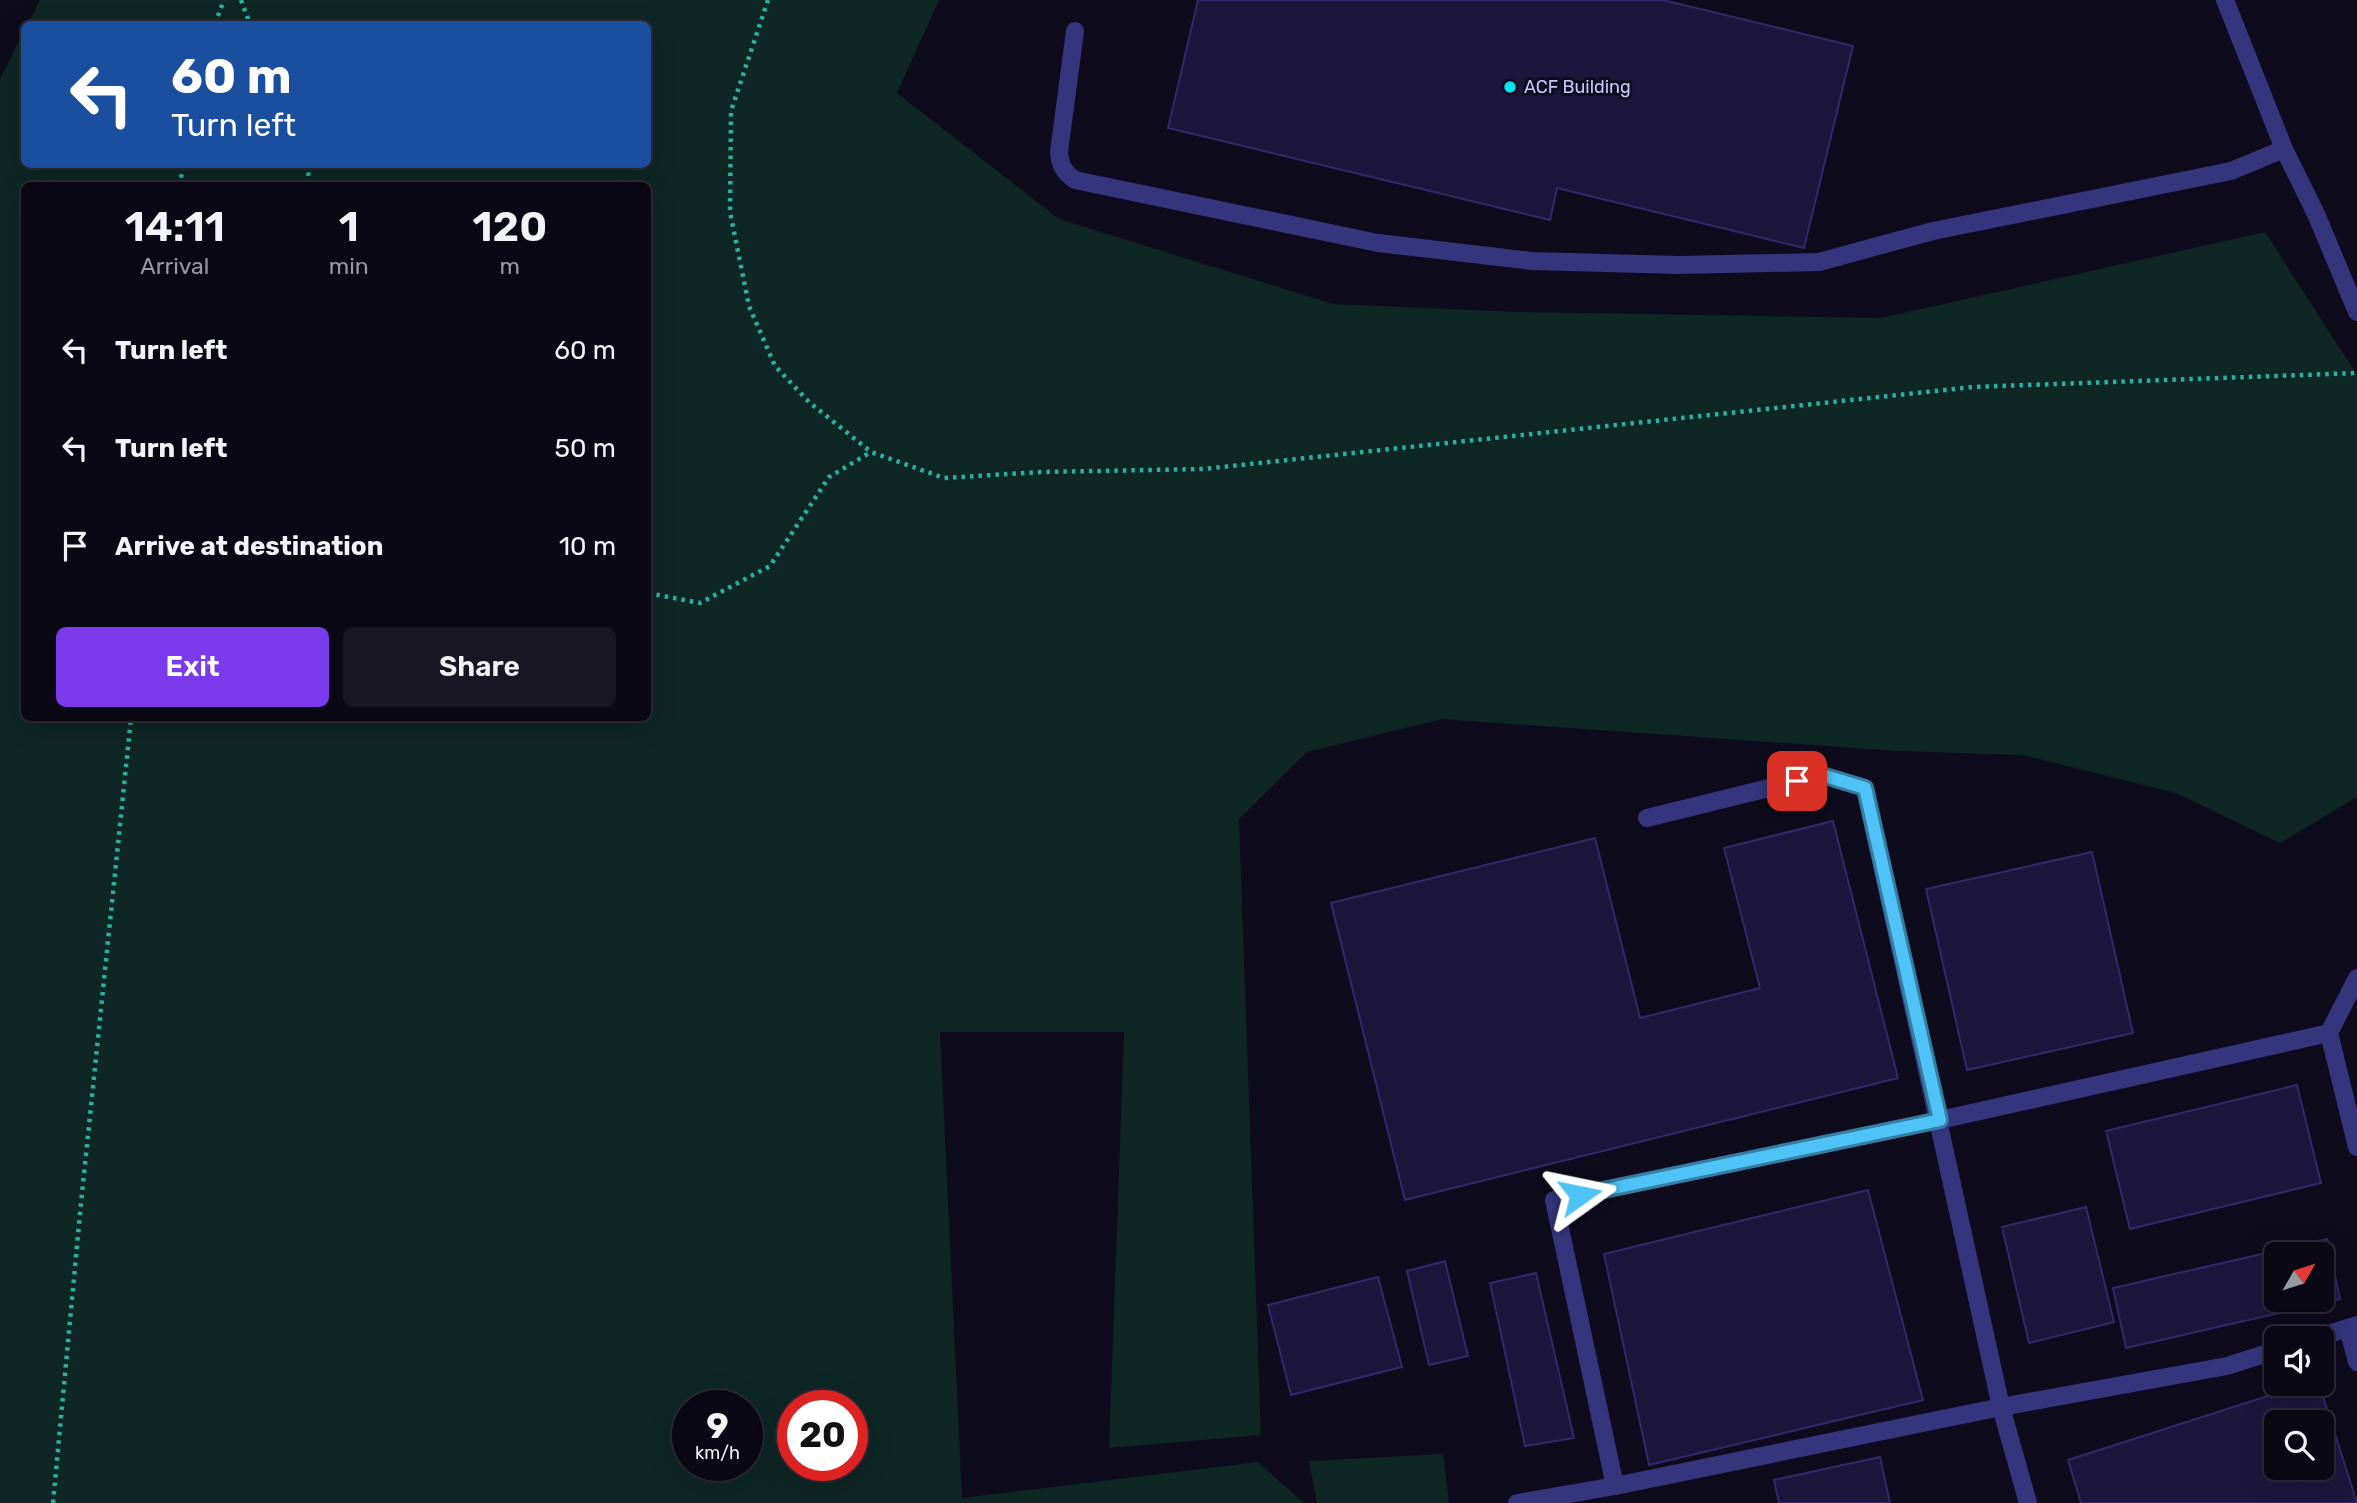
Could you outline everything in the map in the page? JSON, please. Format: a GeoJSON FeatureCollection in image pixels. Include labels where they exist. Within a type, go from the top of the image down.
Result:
{"type":"FeatureCollection","features":[{"type":"Feature","properties":{"kind":"lane"},"geometry":{"type":"LineString","coordinates":[[2225,0],[2284,149],[2316,215],[2357,312]]}},
{"type":"Feature","properties":{"kind":"lane"},"geometry":{"type":"LineString","coordinates":[[1075,30],[1059,152],[1065,173],[1076,180],[1378,243],[1532,261],[1679,265],[1819,262],[1933,231],[2231,171],[2284,149]]}},
{"type":"Feature","properties":{"kind":"lane"},"geometry":{"type":"LineString","coordinates":[[1647,818],[1822,775],[1865,788],[2001,1406],[2028,1503]]}},
{"type":"Feature","properties":{"kind":"lane"},"geometry":{"type":"LineString","coordinates":[[2357,978],[2329,1033],[2357,1147]]}},
{"type":"Feature","properties":{"kind":"lane"},"geometry":{"type":"LineString","coordinates":[[1615,1486],[1554,1200],[1940,1120],[2329,1033]]}},
{"type":"Feature","properties":{"kind":"lane"},"geometry":{"type":"LineString","coordinates":[[2334,1332],[2353,1326],[2357,1362]]}},
{"type":"Feature","properties":{"kind":"lane"},"geometry":{"type":"LineString","coordinates":[[1517,1503],[1615,1486],[2001,1406],[2227,1366],[2264,1354]]}},
{"type":"Feature","properties":{"kind":"path"},"geometry":{"type":"LineString","coordinates":[[216,21],[224,0]]}},
{"type":"Feature","properties":{"kind":"path"},"geometry":{"type":"LineString","coordinates":[[241,0],[249,21]]}},
{"type":"Feature","properties":{"kind":"path"},"geometry":{"type":"LineString","coordinates":[[768,0],[731,111],[730,212],[749,306],[775,366],[809,402],[871,452],[944,478],[1041,472],[1203,469],[1973,387],[2357,373]]}},
{"type":"Feature","properties":{"kind":"path"},"geometry":{"type":"LineString","coordinates":[[651,594],[700,603],[770,566],[829,477],[871,452]]}},
{"type":"Feature","properties":{"kind":"path"},"geometry":{"type":"LineString","coordinates":[[53,1503],[131,721]]}},
{"type":"Feature","properties":{"kind":"green space"},"geometry":{"type":"Polygon","coordinates":[[[40,0],[939,0],[897,93],[1059,219],[1333,304],[1519,312],[1881,318],[2265,232],[2357,375],[2357,797],[2280,843],[2176,793],[2023,755],[1898,751],[1442,719],[1307,752],[1239,819],[1261,1435],[1109,1448],[1124,1032],[940,1032],[962,1498],[1258,1462],[1304,1503],[0,1503],[0,79],[21,37],[21,168],[651,168],[651,21],[30,21],[40,0]]]}},
{"type":"Feature","properties":{"kind":"green space"},"geometry":{"type":"Polygon","coordinates":[[[1443,1454],[1449,1503],[1317,1503],[1309,1461],[1443,1454]]]}},
{"type":"Feature","properties":{"kind":"building","name":"ACF Building"},"geometry":{"type":"Polygon","coordinates":[[[1198,0],[1663,0],[1853,46],[1804,248],[1557,188],[1550,220],[1168,128],[1198,0]]]}},
{"type":"Feature","properties":{"kind":"building"},"geometry":{"type":"Polygon","coordinates":[[[1833,821],[1898,1078],[1405,1200],[1331,903],[1595,838],[1640,1018],[1760,988],[1724,848],[1833,821]]]}},
{"type":"Feature","properties":{"kind":"building"},"geometry":{"type":"Polygon","coordinates":[[[2092,852],[2133,1033],[1967,1070],[1926,889],[2092,852]]]}},
{"type":"Feature","properties":{"kind":"building"},"geometry":{"type":"Polygon","coordinates":[[[2297,1085],[2321,1183],[2130,1229],[2106,1131],[2297,1085]]]}},
{"type":"Feature","properties":{"kind":"building"},"geometry":{"type":"Polygon","coordinates":[[[1868,1190],[1923,1400],[1649,1465],[1604,1254],[1868,1190]]]}},
{"type":"Feature","properties":{"kind":"building"},"geometry":{"type":"Polygon","coordinates":[[[2086,1207],[2114,1322],[2029,1343],[2002,1227],[2086,1207]]]}},
{"type":"Feature","properties":{"kind":"building"},"geometry":{"type":"Polygon","coordinates":[[[2264,1253],[2264,1312],[2283,1312],[2126,1348],[2113,1288],[2264,1253]]]}},
{"type":"Feature","properties":{"kind":"building"},"geometry":{"type":"Polygon","coordinates":[[[1445,1261],[1468,1356],[1429,1365],[1407,1271],[1445,1261]]]}},
{"type":"Feature","properties":{"kind":"building"},"geometry":{"type":"Polygon","coordinates":[[[2334,1271],[2340,1299],[2334,1300],[2334,1271]]]}},
{"type":"Feature","properties":{"kind":"building"},"geometry":{"type":"Polygon","coordinates":[[[1536,1273],[1574,1438],[1525,1446],[1490,1283],[1536,1273]]]}},
{"type":"Feature","properties":{"kind":"building"},"geometry":{"type":"Polygon","coordinates":[[[1378,1277],[1402,1367],[1291,1395],[1268,1305],[1378,1277]]]}},
{"type":"Feature","properties":{"kind":"building"},"geometry":{"type":"Polygon","coordinates":[[[2268,1396],[2323,1396],[2327,1410],[2264,1410],[2264,1480],[2334,1480],[2334,1431],[2357,1503],[2081,1503],[2068,1460],[2268,1396]]]}},
{"type":"Feature","properties":{"kind":"building"},"geometry":{"type":"Polygon","coordinates":[[[1880,1457],[1890,1503],[1779,1503],[1774,1480],[1880,1457]]]}},
{"type":"Feature","properties":{"kind":"place","name":"ACF Building"},"geometry":{"type":"Point","coordinates":[1510,87]}},
{"type":"Feature","properties":{"kind":"route"},"geometry":{"type":"LineString","coordinates":[[1580,1195],[1940,1120],[1865,788],[1822,775],[1797,781]]}}]}
